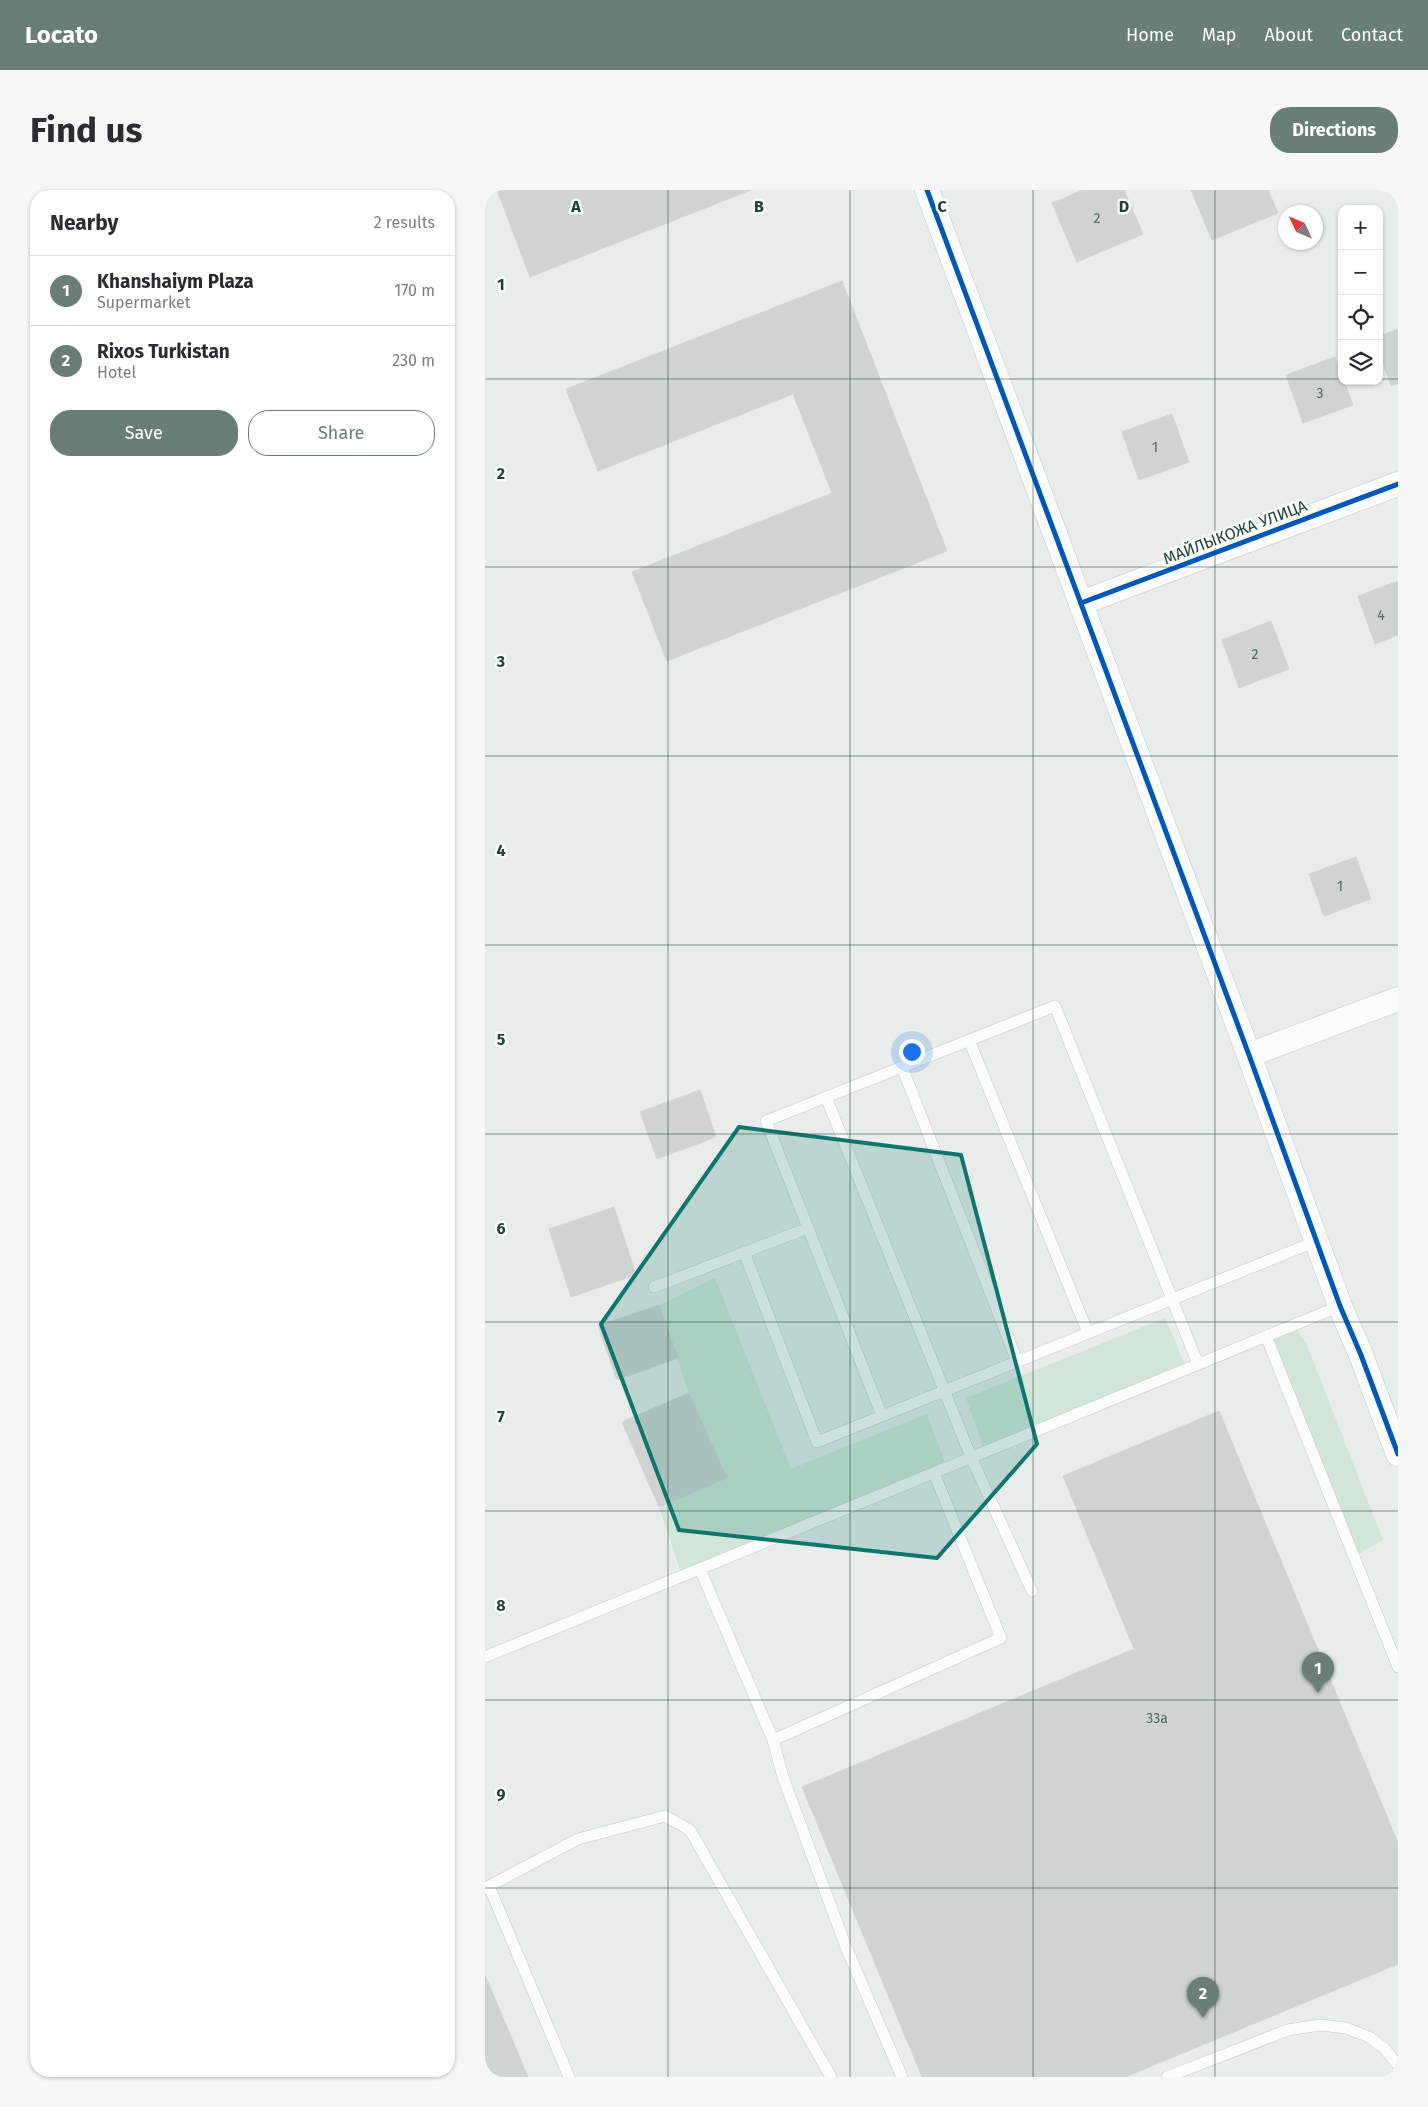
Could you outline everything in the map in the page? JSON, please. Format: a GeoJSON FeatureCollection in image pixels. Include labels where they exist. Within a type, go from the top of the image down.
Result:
{"type":"FeatureCollection","features":[{"type":"Feature","properties":{"kind":"street"},"geometry":{"type":"LineString","coordinates":[[927,190],[1249,1054],[1340,1306],[1361,1355],[1398,1454]]}},
{"type":"Feature","properties":{"kind":"street","name":"МАЙЛЫКОЖА УЛИЦА"},"geometry":{"type":"LineString","coordinates":[[1081,603],[1398,484]]}},
{"type":"Feature","properties":{"kind":"street"},"geometry":{"type":"LineString","coordinates":[[1249,1054],[1398,999]]}},
{"type":"Feature","properties":{"kind":"lane"},"geometry":{"type":"LineString","coordinates":[[881,1416],[766,1121],[1055,1006],[1198,1364]]}},
{"type":"Feature","properties":{"kind":"lane"},"geometry":{"type":"LineString","coordinates":[[969,1040],[1088,1333]]}},
{"type":"Feature","properties":{"kind":"lane"},"geometry":{"type":"LineString","coordinates":[[902,1067],[1017,1361]]}},
{"type":"Feature","properties":{"kind":"lane"},"geometry":{"type":"LineString","coordinates":[[826,1098],[971,1458],[1032,1591]]}},
{"type":"Feature","properties":{"kind":"lane"},"geometry":{"type":"LineString","coordinates":[[654,1287],[807,1228]]}},
{"type":"Feature","properties":{"kind":"lane"},"geometry":{"type":"LineString","coordinates":[[744,1252],[817,1442],[1317,1241]]}},
{"type":"Feature","properties":{"kind":"lane"},"geometry":{"type":"LineString","coordinates":[[485,1657],[1340,1306]]}},
{"type":"Feature","properties":{"kind":"lane"},"geometry":{"type":"LineString","coordinates":[[1266,1336],[1398,1667]]}},
{"type":"Feature","properties":{"kind":"lane"},"geometry":{"type":"LineString","coordinates":[[773,1740],[1001,1638],[934,1473]]}},
{"type":"Feature","properties":{"kind":"lane"},"geometry":{"type":"LineString","coordinates":[[700,1569],[773,1740],[783,1777],[846,1947],[902,2077]]}},
{"type":"Feature","properties":{"kind":"lane"},"geometry":{"type":"LineString","coordinates":[[569,2077],[487,1887],[578,1839],[665,1816],[690,1830],[831,2077]]}},
{"type":"Feature","properties":{"kind":"lane"},"geometry":{"type":"LineString","coordinates":[[1167,2077],[1288,2030],[1320,2025],[1346,2028],[1369,2037],[1384,2048],[1398,2065]]}},
{"type":"Feature","properties":{"kind":"highlighted area"},"geometry":{"type":"Polygon","coordinates":[[[739,1127],[961,1155],[1037,1444],[937,1558],[679,1530],[601,1324],[739,1127]]]}},
{"type":"Feature","properties":{"kind":"green space"},"geometry":{"type":"Polygon","coordinates":[[[715,1278],[791,1469],[927,1414],[947,1468],[682,1576],[659,1507],[727,1478],[689,1393],[659,1305],[715,1278]]]}},
{"type":"Feature","properties":{"kind":"green space"},"geometry":{"type":"Polygon","coordinates":[[[1165,1318],[1187,1369],[985,1452],[966,1398],[1165,1318]]]}},
{"type":"Feature","properties":{"kind":"green space"},"geometry":{"type":"Polygon","coordinates":[[[1294,1325],[1307,1345],[1383,1540],[1354,1556],[1266,1336],[1294,1325]]]}},
{"type":"Feature","properties":{"kind":"building"},"geometry":{"type":"Polygon","coordinates":[[[497,190],[751,190],[530,277],[497,190]]]}},
{"type":"Feature","properties":{"kind":"building"},"geometry":{"type":"Polygon","coordinates":[[[1083,190],[1124,190],[1143,234],[1077,262],[1052,203],[1083,190]]]}},
{"type":"Feature","properties":{"kind":"building"},"geometry":{"type":"Polygon","coordinates":[[[1191,190],[1268,190],[1278,213],[1212,240],[1191,190]]]}},
{"type":"Feature","properties":{"kind":"building"},"geometry":{"type":"Polygon","coordinates":[[[842,281],[947,551],[667,661],[632,572],[832,493],[793,394],[598,471],[566,389],[842,281]]]}},
{"type":"Feature","properties":{"kind":"building"},"geometry":{"type":"Polygon","coordinates":[[[1398,329],[1398,384],[1391,386],[1383,363],[1383,335],[1398,329]]]}},
{"type":"Feature","properties":{"kind":"building"},"geometry":{"type":"Polygon","coordinates":[[[1335,357],[1338,365],[1338,385],[1346,385],[1353,405],[1303,423],[1286,375],[1335,357]]]}},
{"type":"Feature","properties":{"kind":"building"},"geometry":{"type":"Polygon","coordinates":[[[1172,414],[1189,462],[1139,480],[1122,432],[1172,414]]]}},
{"type":"Feature","properties":{"kind":"building"},"geometry":{"type":"Polygon","coordinates":[[[1398,581],[1398,635],[1375,644],[1358,596],[1398,581]]]}},
{"type":"Feature","properties":{"kind":"building"},"geometry":{"type":"Polygon","coordinates":[[[1271,621],[1289,669],[1239,688],[1222,640],[1271,621]]]}},
{"type":"Feature","properties":{"kind":"building"},"geometry":{"type":"Polygon","coordinates":[[[1356,857],[1371,899],[1324,916],[1309,874],[1356,857]]]}},
{"type":"Feature","properties":{"kind":"building"},"geometry":{"type":"Polygon","coordinates":[[[700,1090],[716,1137],[657,1159],[640,1112],[700,1090]]]}},
{"type":"Feature","properties":{"kind":"building"},"geometry":{"type":"Polygon","coordinates":[[[614,1207],[636,1275],[571,1297],[549,1229],[614,1207]]]}},
{"type":"Feature","properties":{"kind":"building"},"geometry":{"type":"Polygon","coordinates":[[[659,1305],[678,1358],[617,1380],[598,1326],[659,1305]]]}},
{"type":"Feature","properties":{"kind":"building"},"geometry":{"type":"Polygon","coordinates":[[[689,1393],[727,1478],[659,1507],[622,1422],[689,1393]]]}},
{"type":"Feature","properties":{"kind":"building"},"geometry":{"type":"Polygon","coordinates":[[[1219,1411],[1398,1843],[1398,1964],[1125,2077],[922,2077],[802,1787],[1134,1649],[1063,1476],[1219,1411]]]}},
{"type":"Feature","properties":{"kind":"building"},"geometry":{"type":"Polygon","coordinates":[[[485,1975],[528,2077],[485,2077],[485,1975]]]}},
{"type":"Feature","properties":{"kind":"cycle path"},"geometry":{"type":"LineString","coordinates":[[927,190],[1249,1055],[1340,1306],[1361,1355],[1398,1454]]}},
{"type":"Feature","properties":{"kind":"cycle path"},"geometry":{"type":"LineString","coordinates":[[1081,603],[1398,484]]}},
{"type":"Feature","properties":{"kind":"place","name":"Khanshaiym Plaza"},"geometry":{"type":"Point","coordinates":[1318,1693]}},
{"type":"Feature","properties":{"kind":"place","name":"Rixos Turkistan"},"geometry":{"type":"Point","coordinates":[1203,2018]}}]}
